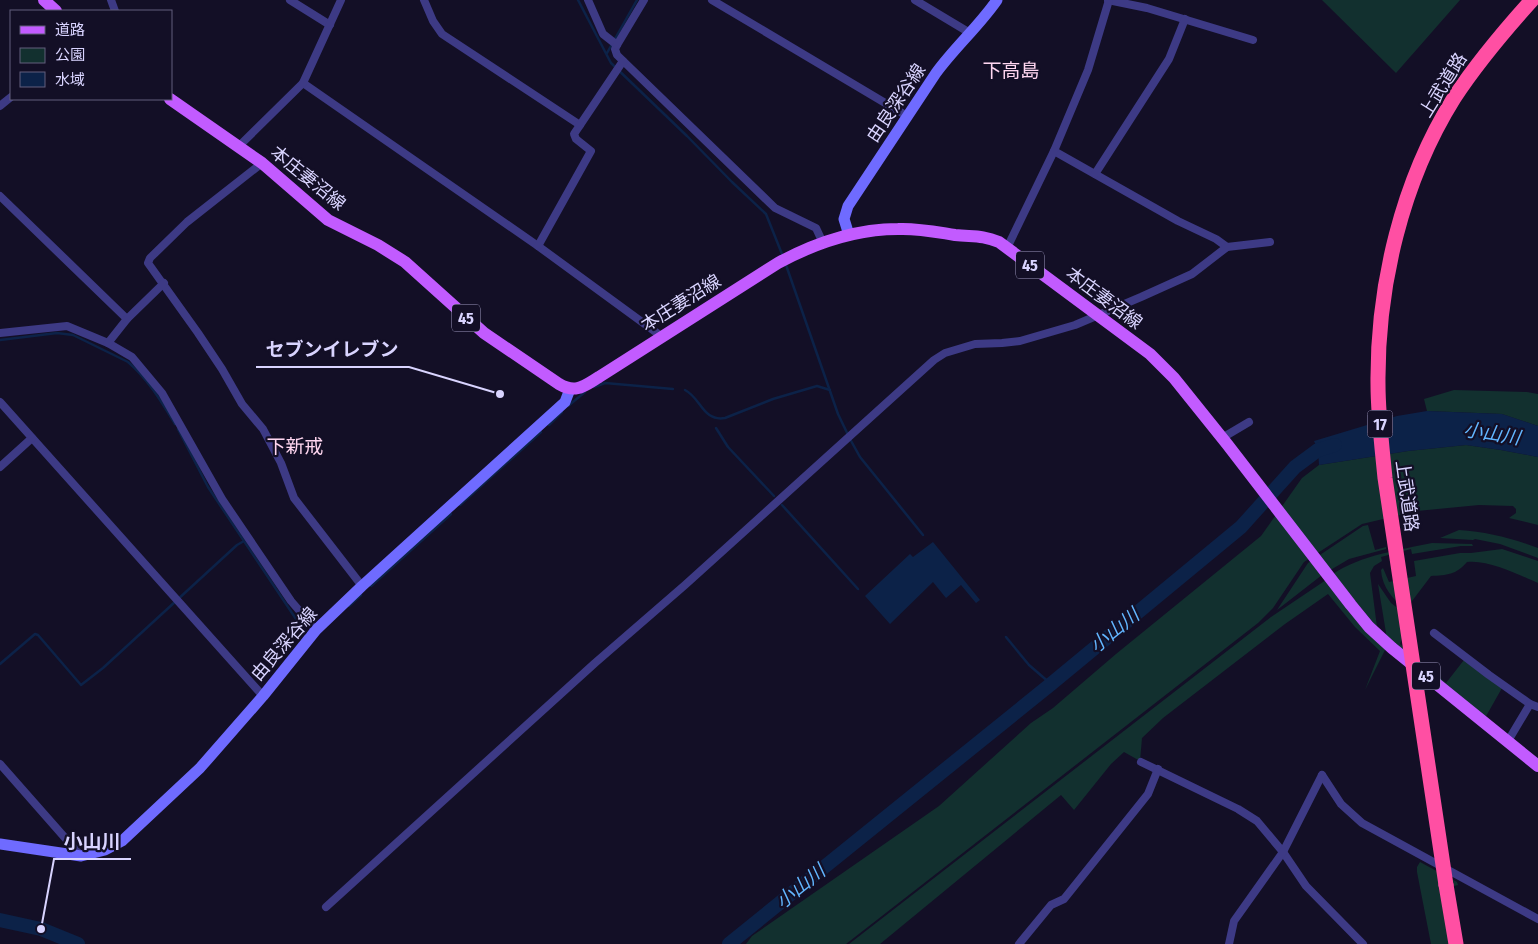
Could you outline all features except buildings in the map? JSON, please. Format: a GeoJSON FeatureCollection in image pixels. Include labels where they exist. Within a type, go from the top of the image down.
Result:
{"type":"FeatureCollection","features":[{"type":"Feature","properties":{"kind":"highway","name":"上武道路"},"geometry":{"type":"LineString","coordinates":[[1456,944],[1384,470],[1378,384],[1381,316],[1398,228],[1436,129],[1485,54],[1532,0]]}},
{"type":"Feature","properties":{"kind":"main road"},"geometry":{"type":"LineString","coordinates":[[44,0],[55,10]]}},
{"type":"Feature","properties":{"kind":"main road","name":"由良深谷線"},"geometry":{"type":"LineString","coordinates":[[849,235],[844,219],[848,206],[947,58],[986,16],[997,0]]}},
{"type":"Feature","properties":{"kind":"main road","name":"本庄妻沼線"},"geometry":{"type":"LineString","coordinates":[[171,100],[262,163],[328,220],[378,244],[405,262],[484,333],[559,384],[570,389],[582,387],[599,377],[778,263],[809,248],[849,235],[882,229],[917,229],[956,235],[978,235],[990,238],[1007,248],[1150,354],[1186,392],[1224,441]]}},
{"type":"Feature","properties":{"kind":"main road","name":"由良深谷線"},"geometry":{"type":"LineString","coordinates":[[0,844],[81,856],[105,850],[127,836],[200,768],[263,696],[316,630],[565,402],[570,389]]}},
{"type":"Feature","properties":{"kind":"main road","name":"45"},"geometry":{"type":"LineString","coordinates":[[1224,441],[1369,628],[1538,766]]}},
{"type":"Feature","properties":{"kind":"street"},"geometry":{"type":"LineString","coordinates":[[290,0],[330,25]]}},
{"type":"Feature","properties":{"kind":"street"},"geometry":{"type":"LineString","coordinates":[[238,147],[304,83],[341,0]]}},
{"type":"Feature","properties":{"kind":"street"},"geometry":{"type":"LineString","coordinates":[[424,0],[433,22],[442,34],[580,125]]}},
{"type":"Feature","properties":{"kind":"street"},"geometry":{"type":"LineString","coordinates":[[588,0],[603,34],[617,44]]}},
{"type":"Feature","properties":{"kind":"street"},"geometry":{"type":"LineString","coordinates":[[644,0],[617,44],[615,52],[776,208],[816,228],[823,243]]}},
{"type":"Feature","properties":{"kind":"street"},"geometry":{"type":"LineString","coordinates":[[712,0],[907,116]]}},
{"type":"Feature","properties":{"kind":"street"},"geometry":{"type":"LineString","coordinates":[[915,0],[970,33]]}},
{"type":"Feature","properties":{"kind":"street"},"geometry":{"type":"LineString","coordinates":[[1007,248],[1054,151],[1088,70],[1108,0],[1147,8],[1253,40]]}},
{"type":"Feature","properties":{"kind":"street"},"geometry":{"type":"LineString","coordinates":[[1095,174],[1169,59],[1185,20]]}},
{"type":"Feature","properties":{"kind":"street"},"geometry":{"type":"LineString","coordinates":[[538,246],[591,151],[576,139],[574,134],[623,61]]}},
{"type":"Feature","properties":{"kind":"street"},"geometry":{"type":"LineString","coordinates":[[304,83],[538,246],[660,337]]}},
{"type":"Feature","properties":{"kind":"street"},"geometry":{"type":"LineString","coordinates":[[0,106],[10,98]]}},
{"type":"Feature","properties":{"kind":"street"},"geometry":{"type":"LineString","coordinates":[[1054,151],[1178,221],[1216,239],[1227,247]]}},
{"type":"Feature","properties":{"kind":"street"},"geometry":{"type":"LineString","coordinates":[[262,163],[187,222],[148,260],[148,263],[164,283],[217,361],[242,404],[263,429],[281,463],[294,498],[362,586]]}},
{"type":"Feature","properties":{"kind":"street"},"geometry":{"type":"LineString","coordinates":[[0,196],[127,319]]}},
{"type":"Feature","properties":{"kind":"street"},"geometry":{"type":"LineString","coordinates":[[326,907],[934,360],[945,353],[976,344],[1002,343],[1055,331],[1098,315],[1192,274],[1227,247],[1270,242]]}},
{"type":"Feature","properties":{"kind":"street"},"geometry":{"type":"LineString","coordinates":[[108,343],[127,319],[164,283]]}},
{"type":"Feature","properties":{"kind":"street"},"geometry":{"type":"LineString","coordinates":[[0,333],[67,326],[108,343],[132,357],[158,386],[222,499],[291,601],[316,630]]}},
{"type":"Feature","properties":{"kind":"street"},"geometry":{"type":"LineString","coordinates":[[0,402],[263,696]]}},
{"type":"Feature","properties":{"kind":"street"},"geometry":{"type":"LineString","coordinates":[[1224,441],[1249,422]]}},
{"type":"Feature","properties":{"kind":"street"},"geometry":{"type":"LineString","coordinates":[[0,467],[32,438]]}},
{"type":"Feature","properties":{"kind":"street"},"geometry":{"type":"LineString","coordinates":[[1434,633],[1489,675],[1536,705],[1508,741]]}},
{"type":"Feature","properties":{"kind":"street"},"geometry":{"type":"LineString","coordinates":[[1142,762],[1257,820],[1284,852],[1306,886],[1363,944]]}},
{"type":"Feature","properties":{"kind":"street"},"geometry":{"type":"LineString","coordinates":[[0,764],[81,856]]}},
{"type":"Feature","properties":{"kind":"street"},"geometry":{"type":"LineString","coordinates":[[1018,944],[1051,905],[1064,899],[1070,892],[1148,794],[1158,770]]}},
{"type":"Feature","properties":{"kind":"street"},"geometry":{"type":"LineString","coordinates":[[1229,944],[1234,922],[1284,852],[1322,774],[1342,804],[1362,823],[1538,919]]}},
{"type":"Feature","properties":{"kind":"green space"},"geometry":{"type":"Polygon","coordinates":[[[1322,0],[1460,0],[1396,73],[1322,0]]]}},
{"type":"Feature","properties":{"kind":"green space"},"geometry":{"type":"Polygon","coordinates":[[[1454,390],[1538,394],[1538,426],[1502,414],[1427,411],[1424,399],[1454,390]]]}},
{"type":"Feature","properties":{"kind":"green space"},"geometry":{"type":"Polygon","coordinates":[[[1466,445],[1538,457],[1538,525],[1509,518],[1516,513],[1516,509],[1513,506],[1479,505],[1417,511],[1362,524],[1304,562],[1273,608],[1258,623],[846,944],[746,944],[752,936],[939,806],[1031,723],[1053,708],[1261,536],[1302,478],[1319,465],[1408,451],[1466,445]]]}},
{"type":"Feature","properties":{"kind":"green space"},"geometry":{"type":"Polygon","coordinates":[[[1368,525],[1375,550],[1386,547],[1386,549],[1349,559],[1322,575],[1277,610],[1308,563],[1363,526],[1368,525]]]}},
{"type":"Feature","properties":{"kind":"green space"},"geometry":{"type":"Polygon","coordinates":[[[1459,530],[1509,538],[1528,544],[1538,548],[1538,558],[1500,544],[1475,539],[1440,538],[1459,530]]]}},
{"type":"Feature","properties":{"kind":"green space"},"geometry":{"type":"Polygon","coordinates":[[[1432,543],[1472,544],[1473,546],[1461,546],[1412,554],[1411,549],[1381,557],[1382,561],[1374,566],[1370,573],[1377,627],[1333,574],[1368,558],[1432,543]]]}},
{"type":"Feature","properties":{"kind":"green space"},"geometry":{"type":"Polygon","coordinates":[[[1502,549],[1538,561],[1538,583],[1494,565],[1467,562],[1459,570],[1451,574],[1431,576],[1406,609],[1389,592],[1382,576],[1381,570],[1383,568],[1389,582],[1416,576],[1414,561],[1460,553],[1502,549]]]}},
{"type":"Feature","properties":{"kind":"green space"},"geometry":{"type":"Polygon","coordinates":[[[1326,580],[1386,648],[1365,690],[1380,651],[1355,627],[1328,594],[1285,624],[1163,718],[1142,738],[1140,761],[1124,752],[1111,764],[1074,810],[1061,795],[880,944],[849,944],[1271,617],[1326,580]]]}},
{"type":"Feature","properties":{"kind":"green space"},"geometry":{"type":"Polygon","coordinates":[[[1378,584],[1391,603],[1409,617],[1400,644],[1446,683],[1464,660],[1502,688],[1485,718],[1387,639],[1378,584]]]}},
{"type":"Feature","properties":{"kind":"green space"},"geometry":{"type":"Polygon","coordinates":[[[1420,862],[1457,882],[1458,885],[1454,886],[1453,881],[1449,944],[1431,944],[1417,872],[1420,862]]]}},
{"type":"Feature","properties":{"kind":"water"},"geometry":{"type":"Polygon","coordinates":[[[1427,411],[1502,414],[1538,426],[1538,457],[1466,445],[1408,451],[1319,465],[1318,450],[1314,441],[1397,416],[1427,411]]]}},
{"type":"Feature","properties":{"kind":"water"},"geometry":{"type":"Polygon","coordinates":[[[933,542],[980,600],[976,603],[961,585],[946,598],[933,582],[890,624],[865,596],[910,554],[913,557],[933,542]]]}},
{"type":"Feature","properties":{"kind":"waterway"},"geometry":{"type":"LineString","coordinates":[[578,0],[611,63],[766,214],[782,254]]}},
{"type":"Feature","properties":{"kind":"waterway"},"geometry":{"type":"LineString","coordinates":[[607,53],[637,0]]}},
{"type":"Feature","properties":{"kind":"waterway"},"geometry":{"type":"LineString","coordinates":[[786,265],[838,414],[850,439],[860,457],[923,535]]}},
{"type":"Feature","properties":{"kind":"waterway"},"geometry":{"type":"LineString","coordinates":[[0,340],[57,333],[73,335],[128,362],[148,383],[175,424]]}},
{"type":"Feature","properties":{"kind":"waterway"},"geometry":{"type":"LineString","coordinates":[[594,387],[605,383],[673,389]]}},
{"type":"Feature","properties":{"kind":"waterway"},"geometry":{"type":"LineString","coordinates":[[685,390],[695,398],[707,413],[718,418],[725,418],[773,399],[817,386],[830,390]]}},
{"type":"Feature","properties":{"kind":"waterway"},"geometry":{"type":"LineString","coordinates":[[568,406],[585,392]]}},
{"type":"Feature","properties":{"kind":"waterway"},"geometry":{"type":"LineString","coordinates":[[549,425],[562,412]]}},
{"type":"Feature","properties":{"kind":"waterway"},"geometry":{"type":"LineString","coordinates":[[716,428],[728,447],[774,496]]}},
{"type":"Feature","properties":{"kind":"waterway"},"geometry":{"type":"LineString","coordinates":[[178,429],[208,487],[298,622],[304,625]]}},
{"type":"Feature","properties":{"kind":"waterway"},"geometry":{"type":"LineString","coordinates":[[460,505],[541,432]]}},
{"type":"Feature","properties":{"kind":"waterway","name":"小山川"},"geometry":{"type":"LineString","coordinates":[[729,944],[1051,684],[1241,527],[1295,467],[1318,450],[1335,445]]}},
{"type":"Feature","properties":{"kind":"waterway"},"geometry":{"type":"LineString","coordinates":[[782,505],[858,589]]}},
{"type":"Feature","properties":{"kind":"waterway"},"geometry":{"type":"LineString","coordinates":[[371,586],[451,514]]}},
{"type":"Feature","properties":{"kind":"waterway"},"geometry":{"type":"LineString","coordinates":[[0,664],[35,634],[38,635],[81,685],[103,668],[237,545],[244,541]]}},
{"type":"Feature","properties":{"kind":"waterway"},"geometry":{"type":"LineString","coordinates":[[349,606],[361,595]]}},
{"type":"Feature","properties":{"kind":"waterway"},"geometry":{"type":"LineString","coordinates":[[1006,637],[1029,665],[1051,684]]}},
{"type":"Feature","properties":{"kind":"waterway","name":"小山川"},"geometry":{"type":"LineString","coordinates":[[0,920],[41,929],[78,944]]}},
{"type":"Feature","properties":{"kind":"place","name":"セブンイレブン"},"geometry":{"type":"Point","coordinates":[500,394]}},
{"type":"Feature","properties":{"kind":"place","name":"小山川"},"geometry":{"type":"Point","coordinates":[41,929]}},
{"type":"Feature","properties":{"kind":"district","name":"下高島"},"geometry":{"type":"Point","coordinates":[1011,70]}},
{"type":"Feature","properties":{"kind":"district","name":"下新戒"},"geometry":{"type":"Point","coordinates":[295,446]}}]}
